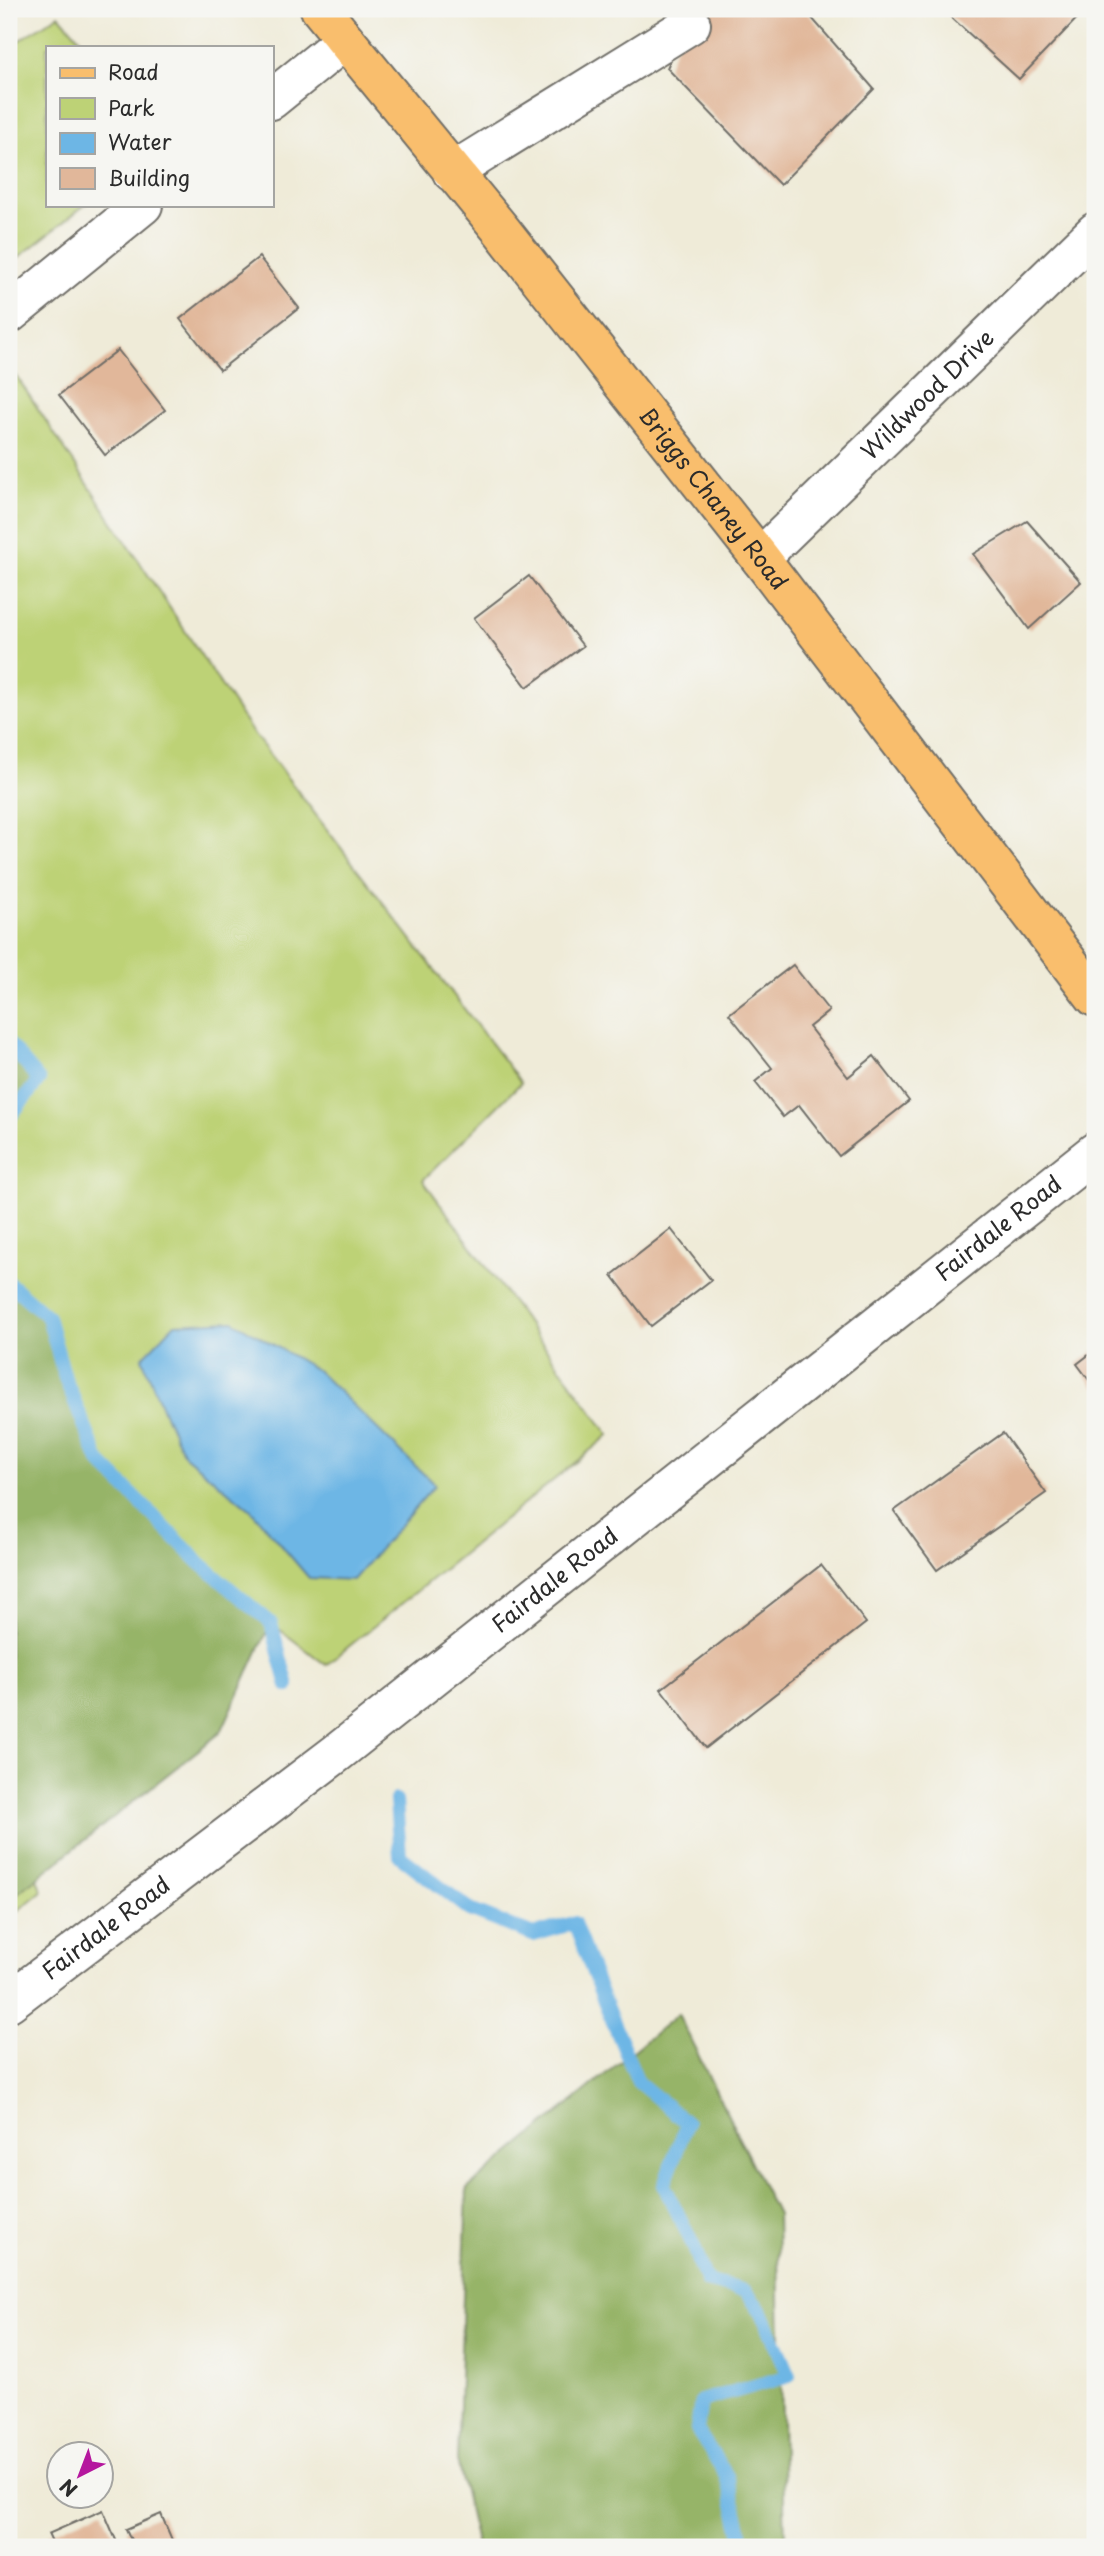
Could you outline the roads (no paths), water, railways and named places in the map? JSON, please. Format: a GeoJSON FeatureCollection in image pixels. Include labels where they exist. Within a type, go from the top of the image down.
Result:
{"type":"FeatureCollection","features":[{"type":"Feature","properties":{"kind":"main road","name":"Briggs Chaney Road"},"geometry":{"type":"LineString","coordinates":[[320,9],[760,558],[1095,997]]}},
{"type":"Feature","properties":{"kind":"street"},"geometry":{"type":"LineString","coordinates":[[452,172],[691,24]]}},
{"type":"Feature","properties":{"kind":"street"},"geometry":{"type":"LineString","coordinates":[[273,98],[345,40]]}},
{"type":"Feature","properties":{"kind":"street"},"geometry":{"type":"LineString","coordinates":[[9,314],[142,206]]}},
{"type":"Feature","properties":{"kind":"street","name":"Wildwood Drive"},"geometry":{"type":"LineString","coordinates":[[760,558],[1095,232]]}},
{"type":"Feature","properties":{"kind":"street","name":"Fairdale Road"},"geometry":{"type":"LineString","coordinates":[[9,2002],[337,1753],[1095,1152]]}},
{"type":"Feature","properties":{"kind":"water"},"geometry":{"type":"Polygon","coordinates":[[[233,1321],[318,1371],[435,1485],[353,1580],[309,1578],[251,1510],[184,1455],[165,1415],[142,1358],[175,1324],[233,1321]]]}},
{"type":"Feature","properties":{"kind":"waterway"},"geometry":{"type":"LineString","coordinates":[[9,1044],[39,1080],[9,1118]]}},
{"type":"Feature","properties":{"kind":"waterway"},"geometry":{"type":"LineString","coordinates":[[9,1283],[48,1317],[65,1378],[99,1461],[200,1563],[271,1623],[288,1686]]}},
{"type":"Feature","properties":{"kind":"waterway"},"geometry":{"type":"LineString","coordinates":[[396,1800],[400,1856],[470,1910],[533,1935],[574,1923],[638,2082],[687,2123],[664,2185],[694,2247],[706,2281],[745,2291],[762,2312],[789,2376],[701,2401],[697,2430],[727,2476],[741,2532],[740,2547]]}}]}
